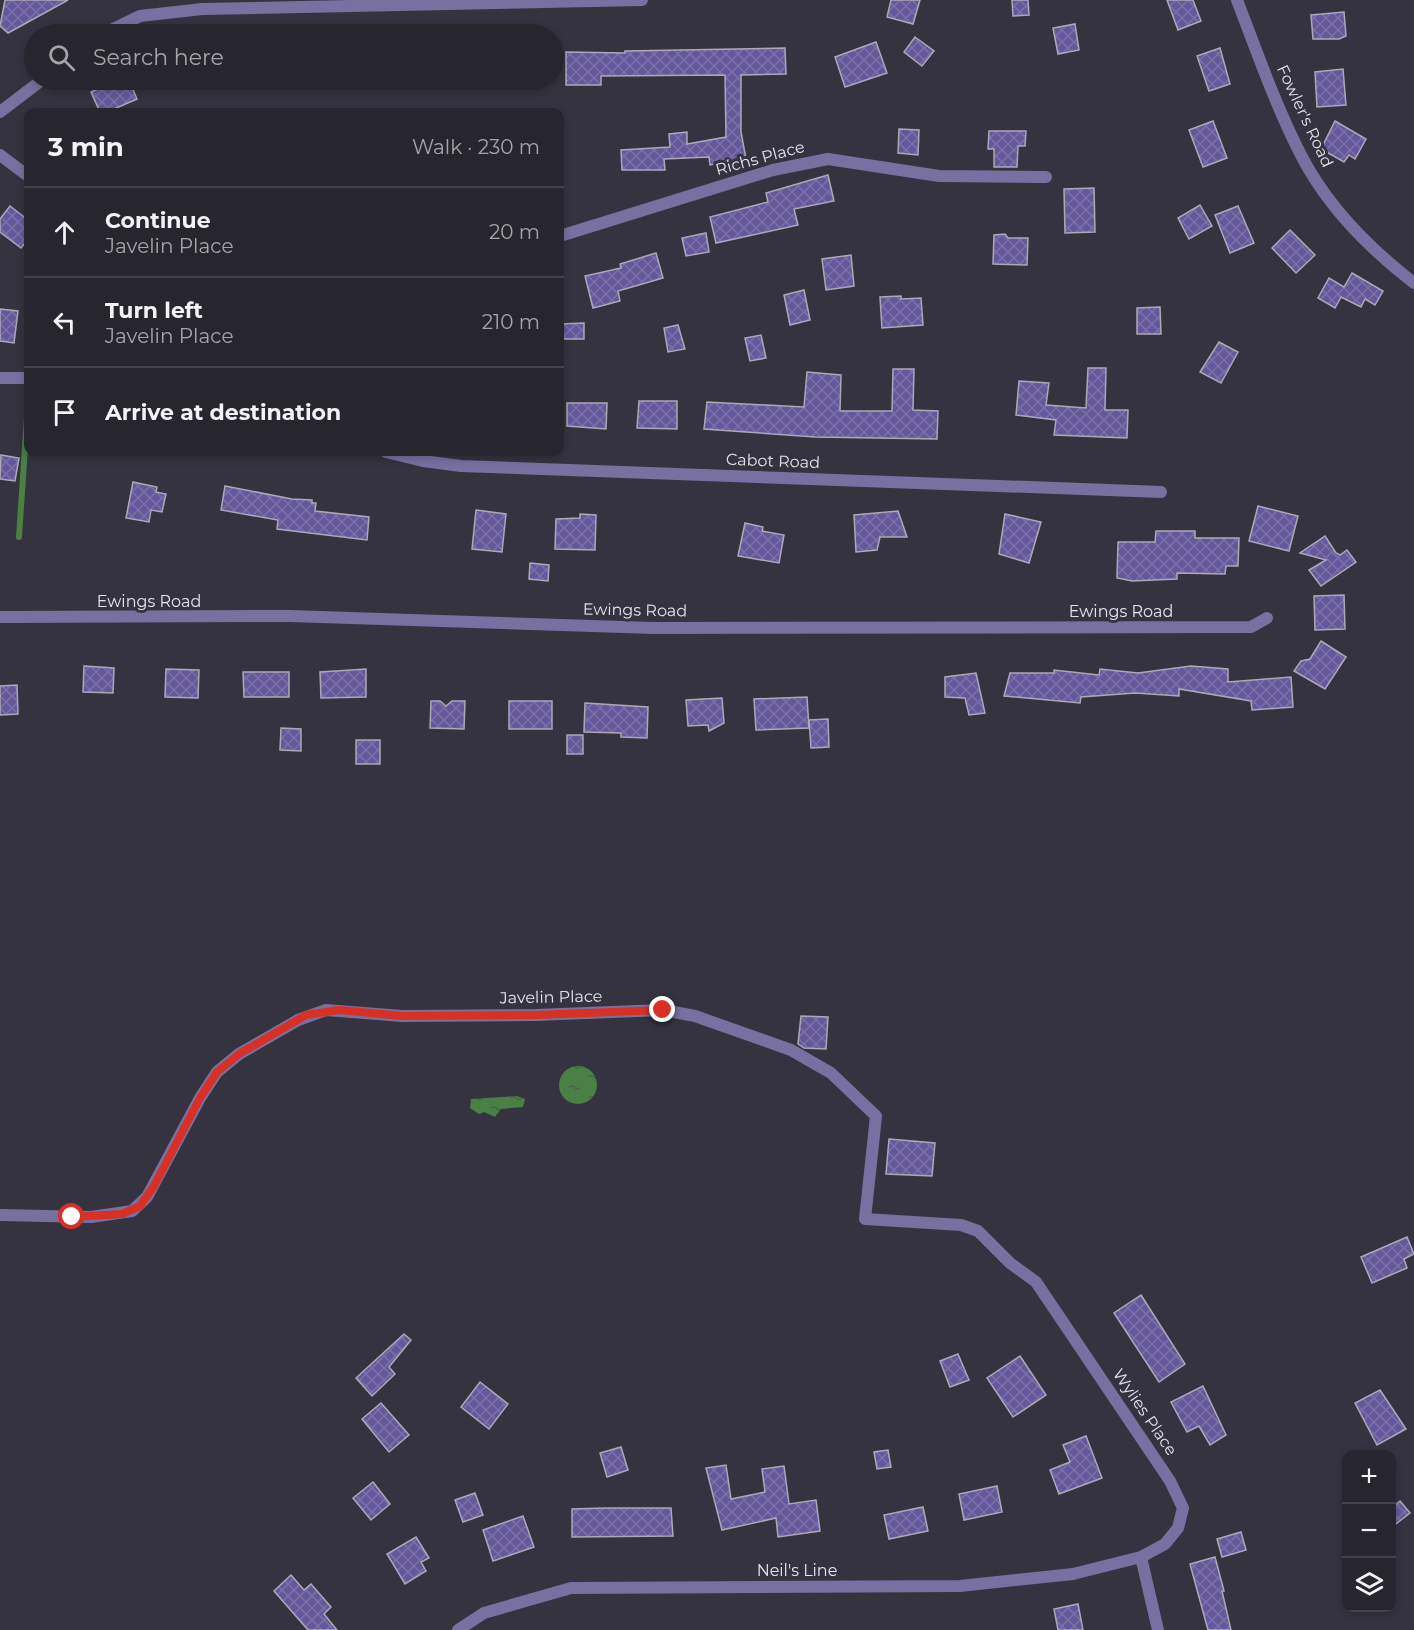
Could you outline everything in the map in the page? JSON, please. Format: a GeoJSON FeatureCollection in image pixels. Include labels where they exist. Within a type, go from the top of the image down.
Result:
{"type":"FeatureCollection","features":[{"type":"Feature","properties":{"kind":"street"},"geometry":{"type":"LineString","coordinates":[[124,24],[140,16],[202,9],[642,0]]}},
{"type":"Feature","properties":{"kind":"street","name":"Fowler's Road"},"geometry":{"type":"LineString","coordinates":[[1237,0],[1288,128],[1310,171],[1333,203],[1371,247],[1414,282]]}},
{"type":"Feature","properties":{"kind":"street"},"geometry":{"type":"LineString","coordinates":[[0,112],[29,90]]}},
{"type":"Feature","properties":{"kind":"street"},"geometry":{"type":"LineString","coordinates":[[0,155],[24,173]]}},
{"type":"Feature","properties":{"kind":"street","name":"Richs Place"},"geometry":{"type":"LineString","coordinates":[[564,235],[739,180],[816,160],[850,160],[906,172],[939,176],[1046,177]]}},
{"type":"Feature","properties":{"kind":"street"},"geometry":{"type":"LineString","coordinates":[[0,378],[24,378]]}},
{"type":"Feature","properties":{"kind":"street","name":"Cabot Road"},"geometry":{"type":"LineString","coordinates":[[402,456],[423,461],[484,467],[1161,492]]}},
{"type":"Feature","properties":{"kind":"street","name":"Ewings Road"},"geometry":{"type":"LineString","coordinates":[[0,617],[290,616],[653,628],[1251,627],[1267,618]]}},
{"type":"Feature","properties":{"kind":"street","name":"Javelin Place"},"geometry":{"type":"LineString","coordinates":[[0,1215],[91,1217],[132,1211],[150,1192],[200,1098],[217,1072],[239,1054],[316,1012],[339,1010],[402,1016],[536,1015],[663,1010],[695,1016],[791,1050],[831,1073],[876,1116],[865,1219],[961,1225],[978,1231],[1010,1263],[1036,1282]]}},
{"type":"Feature","properties":{"kind":"street","name":"Wylies Place"},"geometry":{"type":"LineString","coordinates":[[1036,1282],[1170,1480],[1183,1508],[1178,1528],[1172,1536],[1165,1544],[1141,1557]]}},
{"type":"Feature","properties":{"kind":"street"},"geometry":{"type":"LineString","coordinates":[[1141,1557],[1158,1630]]}},
{"type":"Feature","properties":{"kind":"street","name":"Neil's Line"},"geometry":{"type":"LineString","coordinates":[[458,1630],[484,1613],[571,1588],[960,1586],[1073,1574],[1141,1557]]}},
{"type":"Feature","properties":{"kind":"water"},"geometry":{"type":"Polygon","coordinates":[[[578,1066],[591,1072],[597,1085],[591,1098],[578,1104],[565,1098],[559,1085],[565,1072],[578,1066]]]}},
{"type":"Feature","properties":{"kind":"water"},"geometry":{"type":"Polygon","coordinates":[[[517,1096],[525,1099],[523,1107],[501,1109],[495,1117],[484,1112],[479,1114],[470,1108],[471,1099],[517,1096]]]}},
{"type":"Feature","properties":{"kind":"building"},"geometry":{"type":"Polygon","coordinates":[[[5,0],[68,0],[8,33],[0,26],[5,0]]]}},
{"type":"Feature","properties":{"kind":"building"},"geometry":{"type":"Polygon","coordinates":[[[891,0],[920,0],[913,24],[887,17],[891,0]]]}},
{"type":"Feature","properties":{"kind":"building"},"geometry":{"type":"Polygon","coordinates":[[[1012,0],[1028,0],[1029,15],[1013,16],[1012,0]]]}},
{"type":"Feature","properties":{"kind":"building"},"geometry":{"type":"Polygon","coordinates":[[[1167,0],[1193,0],[1201,21],[1178,30],[1167,0]]]}},
{"type":"Feature","properties":{"kind":"building"},"geometry":{"type":"Polygon","coordinates":[[[1344,12],[1346,36],[1339,39],[1313,39],[1311,15],[1344,12]]]}},
{"type":"Feature","properties":{"kind":"building"},"geometry":{"type":"Polygon","coordinates":[[[1075,24],[1079,50],[1058,54],[1053,28],[1075,24]]]}},
{"type":"Feature","properties":{"kind":"building"},"geometry":{"type":"Polygon","coordinates":[[[915,37],[934,51],[922,66],[904,52],[915,37]]]}},
{"type":"Feature","properties":{"kind":"building"},"geometry":{"type":"Polygon","coordinates":[[[876,42],[887,73],[845,87],[835,57],[876,42]]]}},
{"type":"Feature","properties":{"kind":"building"},"geometry":{"type":"Polygon","coordinates":[[[785,48],[786,74],[741,75],[741,132],[746,159],[710,165],[709,157],[664,159],[665,170],[622,170],[621,150],[670,147],[669,134],[687,132],[687,144],[726,137],[725,75],[601,76],[601,85],[566,85],[566,52],[625,53],[625,51],[785,48]]]}},
{"type":"Feature","properties":{"kind":"building"},"geometry":{"type":"Polygon","coordinates":[[[1220,48],[1230,84],[1209,91],[1197,56],[1220,48]]]}},
{"type":"Feature","properties":{"kind":"building"},"geometry":{"type":"Polygon","coordinates":[[[1343,69],[1346,105],[1317,107],[1315,72],[1343,69]]]}},
{"type":"Feature","properties":{"kind":"building"},"geometry":{"type":"Polygon","coordinates":[[[133,90],[137,99],[116,108],[98,108],[91,92],[133,90]]]}},
{"type":"Feature","properties":{"kind":"building"},"geometry":{"type":"Polygon","coordinates":[[[1213,121],[1227,158],[1203,167],[1189,130],[1213,121]]]}},
{"type":"Feature","properties":{"kind":"building"},"geometry":{"type":"Polygon","coordinates":[[[1335,121],[1366,139],[1355,159],[1349,155],[1344,162],[1321,149],[1335,121]]]}},
{"type":"Feature","properties":{"kind":"building"},"geometry":{"type":"Polygon","coordinates":[[[899,129],[919,130],[918,155],[898,153],[899,129]]]}},
{"type":"Feature","properties":{"kind":"building"},"geometry":{"type":"Polygon","coordinates":[[[989,131],[1026,131],[1025,146],[1018,146],[1017,167],[994,167],[994,149],[988,149],[989,131]]]}},
{"type":"Feature","properties":{"kind":"building"},"geometry":{"type":"Polygon","coordinates":[[[828,175],[834,201],[794,209],[798,225],[716,243],[710,217],[768,202],[766,193],[828,175]]]}},
{"type":"Feature","properties":{"kind":"building"},"geometry":{"type":"Polygon","coordinates":[[[1094,188],[1095,232],[1065,233],[1064,189],[1094,188]]]}},
{"type":"Feature","properties":{"kind":"building"},"geometry":{"type":"Polygon","coordinates":[[[1200,205],[1212,226],[1189,239],[1178,218],[1200,205]]]}},
{"type":"Feature","properties":{"kind":"building"},"geometry":{"type":"Polygon","coordinates":[[[10,206],[24,217],[24,244],[21,248],[0,232],[0,219],[10,206]]]}},
{"type":"Feature","properties":{"kind":"building"},"geometry":{"type":"Polygon","coordinates":[[[1238,206],[1254,243],[1230,253],[1215,215],[1238,206]]]}},
{"type":"Feature","properties":{"kind":"building"},"geometry":{"type":"Polygon","coordinates":[[[1290,230],[1315,255],[1296,273],[1272,248],[1290,230]]]}},
{"type":"Feature","properties":{"kind":"building"},"geometry":{"type":"Polygon","coordinates":[[[706,233],[709,252],[686,256],[682,238],[706,233]]]}},
{"type":"Feature","properties":{"kind":"building"},"geometry":{"type":"Polygon","coordinates":[[[1005,234],[1008,238],[1028,238],[1027,265],[993,264],[994,235],[1005,234]]]}},
{"type":"Feature","properties":{"kind":"building"},"geometry":{"type":"Polygon","coordinates":[[[656,253],[663,278],[618,291],[620,301],[593,308],[585,276],[621,268],[620,264],[656,253]]]}},
{"type":"Feature","properties":{"kind":"building"},"geometry":{"type":"Polygon","coordinates":[[[851,255],[854,286],[826,290],[822,259],[851,255]]]}},
{"type":"Feature","properties":{"kind":"building"},"geometry":{"type":"Polygon","coordinates":[[[1352,273],[1383,291],[1375,305],[1365,299],[1361,307],[1341,297],[1335,308],[1318,298],[1329,278],[1344,287],[1352,273]]]}},
{"type":"Feature","properties":{"kind":"building"},"geometry":{"type":"Polygon","coordinates":[[[804,290],[810,320],[790,325],[784,295],[804,290]]]}},
{"type":"Feature","properties":{"kind":"building"},"geometry":{"type":"Polygon","coordinates":[[[901,296],[901,299],[921,298],[923,325],[882,328],[880,297],[901,296]]]}},
{"type":"Feature","properties":{"kind":"building"},"geometry":{"type":"Polygon","coordinates":[[[1160,307],[1161,334],[1137,334],[1137,308],[1160,307]]]}},
{"type":"Feature","properties":{"kind":"building"},"geometry":{"type":"Polygon","coordinates":[[[0,309],[18,311],[14,343],[0,341],[0,309]]]}},
{"type":"Feature","properties":{"kind":"building"},"geometry":{"type":"Polygon","coordinates":[[[584,323],[584,339],[564,339],[564,324],[584,323]]]}},
{"type":"Feature","properties":{"kind":"building"},"geometry":{"type":"Polygon","coordinates":[[[678,325],[685,349],[668,352],[664,328],[678,325]]]}},
{"type":"Feature","properties":{"kind":"building"},"geometry":{"type":"Polygon","coordinates":[[[761,335],[766,358],[750,361],[745,338],[761,335]]]}},
{"type":"Feature","properties":{"kind":"building"},"geometry":{"type":"Polygon","coordinates":[[[1219,342],[1238,352],[1221,383],[1200,372],[1219,342]]]}},
{"type":"Feature","properties":{"kind":"building"},"geometry":{"type":"Polygon","coordinates":[[[1088,368],[1106,368],[1105,410],[1128,410],[1127,438],[1054,435],[1056,420],[1016,415],[1019,381],[1049,383],[1046,405],[1086,408],[1088,368]]]}},
{"type":"Feature","properties":{"kind":"building"},"geometry":{"type":"Polygon","coordinates":[[[893,369],[914,369],[913,410],[938,411],[937,439],[815,437],[704,429],[707,402],[804,407],[807,372],[841,375],[840,411],[892,411],[893,369]]]}},
{"type":"Feature","properties":{"kind":"building"},"geometry":{"type":"Polygon","coordinates":[[[639,401],[677,401],[677,429],[637,428],[639,401]]]}},
{"type":"Feature","properties":{"kind":"building"},"geometry":{"type":"Polygon","coordinates":[[[567,403],[607,403],[606,429],[567,426],[567,403]]]}},
{"type":"Feature","properties":{"kind":"building"},"geometry":{"type":"Polygon","coordinates":[[[1,455],[19,458],[15,481],[0,479],[1,455]]]}},
{"type":"Feature","properties":{"kind":"building"},"geometry":{"type":"Polygon","coordinates":[[[133,482],[157,487],[156,492],[166,494],[162,512],[151,510],[149,522],[126,518],[133,482]]]}},
{"type":"Feature","properties":{"kind":"building"},"geometry":{"type":"Polygon","coordinates":[[[225,486],[292,499],[312,500],[312,503],[316,503],[315,511],[369,517],[367,540],[277,529],[278,520],[221,510],[225,486]]]}},
{"type":"Feature","properties":{"kind":"building"},"geometry":{"type":"Polygon","coordinates":[[[1258,506],[1298,516],[1289,551],[1249,541],[1258,506]]]}},
{"type":"Feature","properties":{"kind":"building"},"geometry":{"type":"Polygon","coordinates":[[[476,510],[506,514],[502,552],[472,549],[476,510]]]}},
{"type":"Feature","properties":{"kind":"building"},"geometry":{"type":"Polygon","coordinates":[[[898,511],[907,537],[880,537],[877,550],[856,552],[854,515],[898,511]]]}},
{"type":"Feature","properties":{"kind":"building"},"geometry":{"type":"Polygon","coordinates":[[[580,514],[596,515],[595,550],[555,549],[556,519],[580,518],[580,514]]]}},
{"type":"Feature","properties":{"kind":"building"},"geometry":{"type":"Polygon","coordinates":[[[1005,514],[1041,522],[1029,563],[999,554],[1005,514]]]}},
{"type":"Feature","properties":{"kind":"building"},"geometry":{"type":"Polygon","coordinates":[[[745,523],[763,527],[762,531],[784,535],[779,563],[738,556],[745,523]]]}},
{"type":"Feature","properties":{"kind":"building"},"geometry":{"type":"Polygon","coordinates":[[[1156,531],[1195,531],[1195,538],[1239,538],[1238,566],[1226,566],[1225,574],[1177,573],[1177,579],[1132,581],[1117,578],[1118,542],[1155,542],[1156,531]]]}},
{"type":"Feature","properties":{"kind":"building"},"geometry":{"type":"Polygon","coordinates":[[[1325,536],[1336,553],[1340,555],[1347,550],[1356,562],[1321,586],[1309,570],[1326,560],[1300,553],[1325,536]]]}},
{"type":"Feature","properties":{"kind":"building"},"geometry":{"type":"Polygon","coordinates":[[[530,563],[549,565],[548,581],[529,579],[530,563]]]}},
{"type":"Feature","properties":{"kind":"building"},"geometry":{"type":"Polygon","coordinates":[[[1344,595],[1345,629],[1315,630],[1314,596],[1344,595]]]}},
{"type":"Feature","properties":{"kind":"building"},"geometry":{"type":"Polygon","coordinates":[[[1321,641],[1346,657],[1325,689],[1294,671],[1301,661],[1310,659],[1321,641]]]}},
{"type":"Feature","properties":{"kind":"building"},"geometry":{"type":"Polygon","coordinates":[[[84,666],[114,668],[113,693],[83,692],[84,666]]]}},
{"type":"Feature","properties":{"kind":"building"},"geometry":{"type":"Polygon","coordinates":[[[1191,666],[1228,669],[1228,682],[1291,677],[1293,707],[1252,710],[1251,701],[1179,689],[1179,696],[1135,693],[1081,697],[1080,703],[1004,696],[1010,673],[1054,673],[1054,670],[1099,675],[1100,669],[1138,673],[1191,666]]]}},
{"type":"Feature","properties":{"kind":"building"},"geometry":{"type":"Polygon","coordinates":[[[166,669],[199,670],[198,698],[165,697],[166,669]]]}},
{"type":"Feature","properties":{"kind":"building"},"geometry":{"type":"Polygon","coordinates":[[[366,669],[366,697],[321,698],[320,672],[366,669]]]}},
{"type":"Feature","properties":{"kind":"building"},"geometry":{"type":"Polygon","coordinates":[[[243,672],[289,672],[289,697],[244,697],[243,672]]]}},
{"type":"Feature","properties":{"kind":"building"},"geometry":{"type":"Polygon","coordinates":[[[976,673],[985,713],[969,715],[965,698],[945,697],[945,677],[976,673]]]}},
{"type":"Feature","properties":{"kind":"building"},"geometry":{"type":"Polygon","coordinates":[[[17,685],[18,714],[0,715],[0,686],[17,685]]]}},
{"type":"Feature","properties":{"kind":"building"},"geometry":{"type":"Polygon","coordinates":[[[807,697],[809,728],[756,730],[754,699],[807,697]]]}},
{"type":"Feature","properties":{"kind":"building"},"geometry":{"type":"Polygon","coordinates":[[[722,698],[724,723],[709,731],[708,725],[688,726],[686,700],[722,698]]]}},
{"type":"Feature","properties":{"kind":"building"},"geometry":{"type":"Polygon","coordinates":[[[431,701],[440,701],[446,706],[452,701],[465,701],[464,729],[430,728],[431,701]]]}},
{"type":"Feature","properties":{"kind":"building"},"geometry":{"type":"Polygon","coordinates":[[[509,701],[552,701],[552,729],[509,729],[509,701]]]}},
{"type":"Feature","properties":{"kind":"building"},"geometry":{"type":"Polygon","coordinates":[[[585,703],[648,707],[647,738],[621,737],[621,733],[584,732],[585,703]]]}},
{"type":"Feature","properties":{"kind":"building"},"geometry":{"type":"Polygon","coordinates":[[[828,719],[829,747],[811,748],[809,720],[828,719]]]}},
{"type":"Feature","properties":{"kind":"building"},"geometry":{"type":"Polygon","coordinates":[[[281,728],[301,729],[301,751],[280,750],[281,728]]]}},
{"type":"Feature","properties":{"kind":"building"},"geometry":{"type":"Polygon","coordinates":[[[567,735],[583,735],[583,754],[567,754],[567,735]]]}},
{"type":"Feature","properties":{"kind":"building"},"geometry":{"type":"Polygon","coordinates":[[[356,740],[380,740],[380,764],[356,764],[356,740]]]}},
{"type":"Feature","properties":{"kind":"building"},"geometry":{"type":"Polygon","coordinates":[[[801,1016],[828,1017],[826,1049],[804,1048],[798,1044],[801,1016]]]}},
{"type":"Feature","properties":{"kind":"building"},"geometry":{"type":"Polygon","coordinates":[[[889,1139],[935,1143],[932,1176],[886,1174],[889,1139]]]}},
{"type":"Feature","properties":{"kind":"building"},"geometry":{"type":"Polygon","coordinates":[[[1407,1237],[1414,1254],[1404,1259],[1407,1268],[1372,1283],[1361,1257],[1407,1237]]]}},
{"type":"Feature","properties":{"kind":"building"},"geometry":{"type":"Polygon","coordinates":[[[1141,1295],[1185,1364],[1159,1382],[1114,1313],[1141,1295]]]}},
{"type":"Feature","properties":{"kind":"building"},"geometry":{"type":"Polygon","coordinates":[[[404,1334],[411,1340],[389,1367],[395,1374],[372,1396],[356,1378],[404,1334]]]}},
{"type":"Feature","properties":{"kind":"building"},"geometry":{"type":"Polygon","coordinates":[[[958,1354],[969,1380],[950,1387],[940,1361],[958,1354]]]}},
{"type":"Feature","properties":{"kind":"building"},"geometry":{"type":"Polygon","coordinates":[[[1020,1356],[1046,1395],[1013,1417],[987,1378],[1020,1356]]]}},
{"type":"Feature","properties":{"kind":"building"},"geometry":{"type":"Polygon","coordinates":[[[480,1382],[508,1404],[489,1429],[461,1407],[480,1382]]]}},
{"type":"Feature","properties":{"kind":"building"},"geometry":{"type":"Polygon","coordinates":[[[1203,1386],[1226,1435],[1210,1445],[1199,1426],[1187,1432],[1171,1402],[1203,1386]]]}},
{"type":"Feature","properties":{"kind":"building"},"geometry":{"type":"Polygon","coordinates":[[[1380,1390],[1406,1429],[1377,1445],[1355,1403],[1380,1390]]]}},
{"type":"Feature","properties":{"kind":"building"},"geometry":{"type":"Polygon","coordinates":[[[381,1403],[409,1435],[389,1452],[362,1419],[381,1403]]]}},
{"type":"Feature","properties":{"kind":"building"},"geometry":{"type":"Polygon","coordinates":[[[1086,1436],[1102,1478],[1059,1494],[1050,1470],[1070,1462],[1063,1445],[1086,1436]]]}},
{"type":"Feature","properties":{"kind":"building"},"geometry":{"type":"Polygon","coordinates":[[[621,1447],[628,1470],[607,1477],[600,1453],[621,1447]]]}},
{"type":"Feature","properties":{"kind":"building"},"geometry":{"type":"Polygon","coordinates":[[[888,1450],[891,1467],[877,1469],[874,1452],[888,1450]]]}},
{"type":"Feature","properties":{"kind":"building"},"geometry":{"type":"Polygon","coordinates":[[[726,1465],[731,1499],[765,1492],[762,1469],[784,1466],[789,1504],[816,1500],[820,1531],[778,1537],[776,1518],[722,1530],[706,1468],[726,1465]]]}},
{"type":"Feature","properties":{"kind":"building"},"geometry":{"type":"Polygon","coordinates":[[[373,1482],[390,1504],[371,1520],[353,1498],[373,1482]]]}},
{"type":"Feature","properties":{"kind":"building"},"geometry":{"type":"Polygon","coordinates":[[[997,1486],[1002,1512],[964,1520],[959,1494],[997,1486]]]}},
{"type":"Feature","properties":{"kind":"building"},"geometry":{"type":"Polygon","coordinates":[[[475,1493],[483,1515],[463,1522],[455,1500],[475,1493]]]}},
{"type":"Feature","properties":{"kind":"building"},"geometry":{"type":"Polygon","coordinates":[[[1400,1501],[1410,1513],[1396,1524],[1396,1504],[1400,1501]]]}},
{"type":"Feature","properties":{"kind":"building"},"geometry":{"type":"Polygon","coordinates":[[[923,1507],[928,1531],[889,1539],[884,1515],[923,1507]]]}},
{"type":"Feature","properties":{"kind":"building"},"geometry":{"type":"Polygon","coordinates":[[[671,1508],[673,1536],[572,1537],[572,1509],[671,1508]]]}},
{"type":"Feature","properties":{"kind":"building"},"geometry":{"type":"Polygon","coordinates":[[[523,1516],[534,1547],[493,1561],[483,1530],[523,1516]]]}},
{"type":"Feature","properties":{"kind":"building"},"geometry":{"type":"Polygon","coordinates":[[[1241,1532],[1246,1550],[1222,1557],[1217,1539],[1241,1532]]]}},
{"type":"Feature","properties":{"kind":"building"},"geometry":{"type":"Polygon","coordinates":[[[416,1537],[429,1558],[421,1562],[426,1571],[405,1584],[387,1554],[416,1537]]]}},
{"type":"Feature","properties":{"kind":"building"},"geometry":{"type":"Polygon","coordinates":[[[1215,1557],[1231,1630],[1208,1630],[1190,1564],[1215,1557]]]}},
{"type":"Feature","properties":{"kind":"building"},"geometry":{"type":"Polygon","coordinates":[[[291,1575],[304,1590],[311,1584],[331,1607],[324,1614],[337,1630],[308,1630],[274,1591],[291,1575]]]}},
{"type":"Feature","properties":{"kind":"building"},"geometry":{"type":"Polygon","coordinates":[[[1078,1604],[1083,1630],[1058,1630],[1054,1609],[1078,1604]]]}},
{"type":"Feature","properties":{"kind":"waterway"},"geometry":{"type":"LineString","coordinates":[[19,537],[24,456]]}},
{"type":"Feature","properties":{"kind":"route"},"geometry":{"type":"LineString","coordinates":[[72,1217],[122,1214],[140,1206],[154,1186],[200,1098],[217,1072],[239,1054],[306,1015],[326,1010],[402,1016],[422,1014],[536,1015],[663,1010]]}}]}
